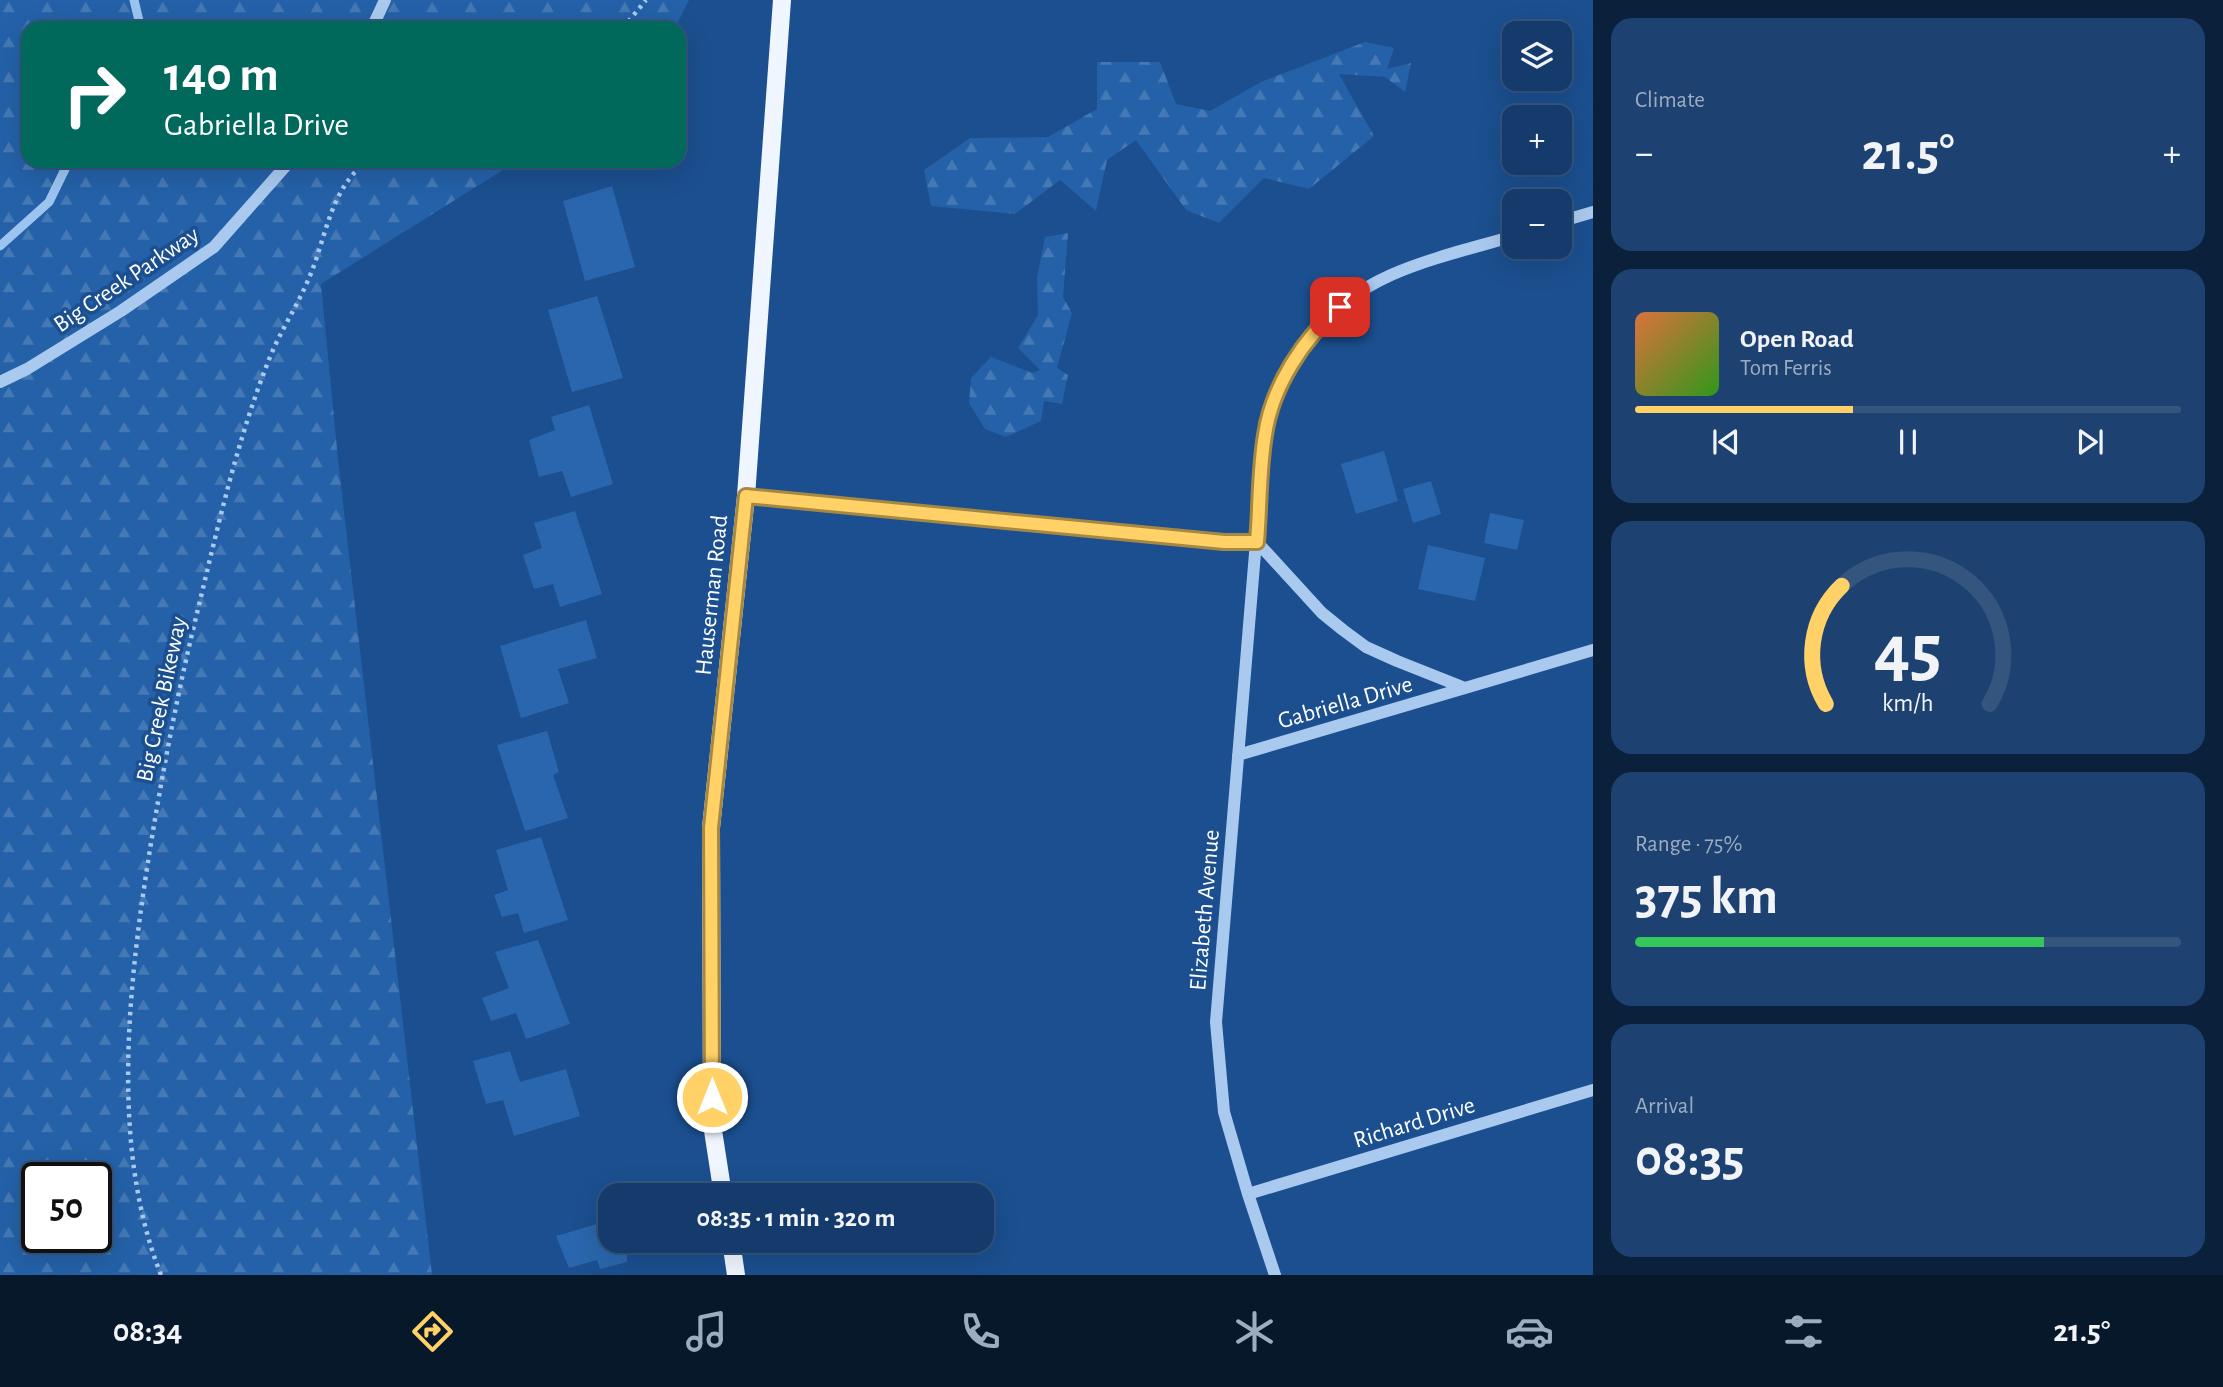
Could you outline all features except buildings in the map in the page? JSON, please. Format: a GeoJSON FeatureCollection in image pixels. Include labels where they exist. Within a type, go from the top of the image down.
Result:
{"type":"FeatureCollection","features":[{"type":"Feature","properties":{"kind":"main road","name":"Hauserman Road"},"geometry":{"type":"LineString","coordinates":[[721,1183],[712,1124],[711,828],[746,496],[782,0]]}},
{"type":"Feature","properties":{"kind":"main road"},"geometry":{"type":"LineString","coordinates":[[733,1253],[736,1275]]}},
{"type":"Feature","properties":{"kind":"street"},"geometry":{"type":"LineString","coordinates":[[375,21],[385,0]]}},
{"type":"Feature","properties":{"kind":"street","name":"Big Creek Parkway"},"geometry":{"type":"LineString","coordinates":[[0,382],[27,369],[121,311],[214,247],[284,168]]}},
{"type":"Feature","properties":{"kind":"street"},"geometry":{"type":"LineString","coordinates":[[1572,218],[1593,212]]}},
{"type":"Feature","properties":{"kind":"street","name":"Elizabeth Avenue"},"geometry":{"type":"LineString","coordinates":[[1275,1275],[1224,1112],[1216,1022],[1265,433],[1275,399],[1311,334],[1350,298],[1392,275],[1502,240]]}},
{"type":"Feature","properties":{"kind":"street"},"geometry":{"type":"LineString","coordinates":[[746,496],[1210,541],[1257,542]]}},
{"type":"Feature","properties":{"kind":"street","name":"Gabriella Drive"},"geometry":{"type":"LineString","coordinates":[[1257,542],[1322,613],[1343,631],[1366,647],[1465,688]]}},
{"type":"Feature","properties":{"kind":"street","name":"Gabriella Drive"},"geometry":{"type":"LineString","coordinates":[[1238,755],[1593,650]]}},
{"type":"Feature","properties":{"kind":"street","name":"Richard Drive"},"geometry":{"type":"LineString","coordinates":[[1248,1194],[1593,1090]]}},
{"type":"Feature","properties":{"kind":"path"},"geometry":{"type":"LineString","coordinates":[[629,21],[646,0]]}},
{"type":"Feature","properties":{"kind":"path","name":"Big Creek Bikeway"},"geometry":{"type":"LineString","coordinates":[[161,1275],[141,1215],[134,1167],[129,1092],[130,1002],[140,911],[164,765],[215,537],[251,411],[269,359],[310,276],[338,197],[358,168]]}},
{"type":"Feature","properties":{"kind":"green space"},"geometry":{"type":"Polygon","coordinates":[[[0,0],[689,0],[678,21],[21,21],[21,168],[506,168],[321,284],[338,459],[432,1275],[0,1275],[0,0]]]}},
{"type":"Feature","properties":{"kind":"green space"},"geometry":{"type":"Polygon","coordinates":[[[1365,42],[1394,48],[1387,69],[1411,63],[1405,92],[1385,77],[1339,74],[1374,136],[1309,189],[1264,178],[1219,223],[1186,210],[1136,140],[1107,160],[1096,211],[1060,180],[1015,214],[931,206],[924,170],[970,138],[1048,137],[1097,109],[1097,62],[1160,62],[1176,104],[1210,111],[1261,82],[1365,42]]]}},
{"type":"Feature","properties":{"kind":"green space"},"geometry":{"type":"Polygon","coordinates":[[[1068,233],[1063,297],[1072,313],[1057,368],[1068,375],[1062,404],[1044,401],[1041,421],[1006,437],[985,429],[969,403],[971,378],[991,357],[1032,373],[1040,370],[1018,348],[1038,315],[1037,278],[1045,237],[1068,233]]]}},
{"type":"Feature","properties":{"kind":"waterway"},"geometry":{"type":"LineString","coordinates":[[134,0],[139,21]]}},
{"type":"Feature","properties":{"kind":"waterway"},"geometry":{"type":"LineString","coordinates":[[0,246],[49,202],[66,168]]}},
{"type":"Feature","properties":{"kind":"route"},"geometry":{"type":"LineString","coordinates":[[712,1097],[711,828],[746,496],[1224,542],[1257,542],[1265,433],[1275,399],[1311,334],[1340,307]]}}]}
